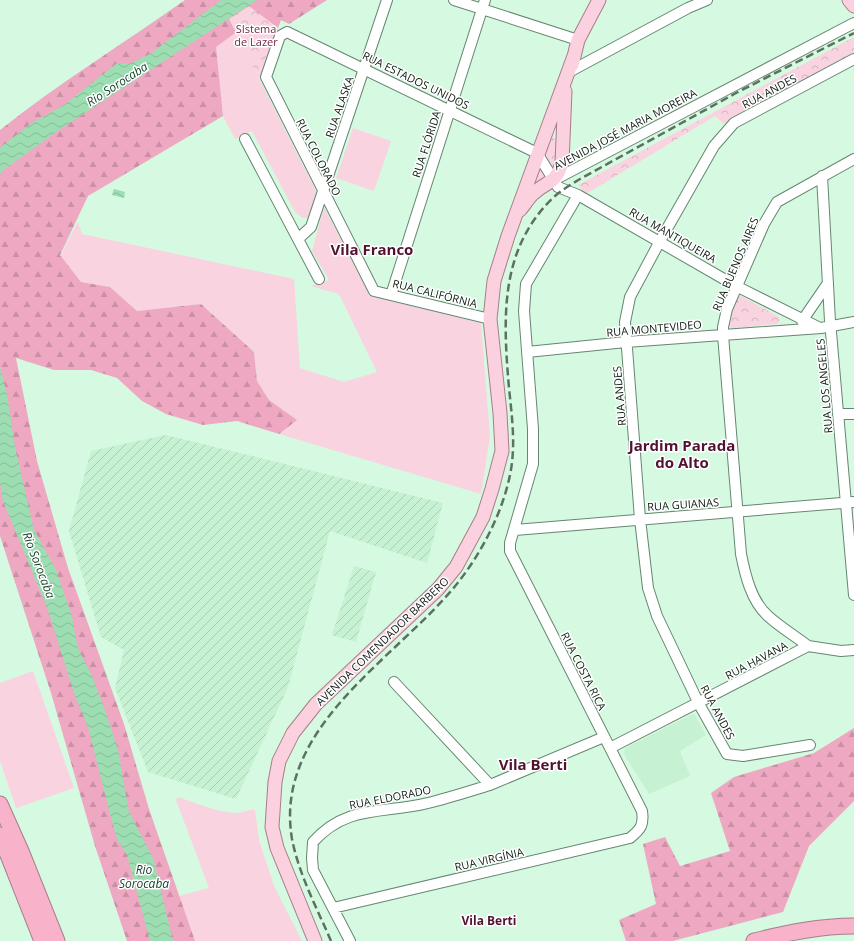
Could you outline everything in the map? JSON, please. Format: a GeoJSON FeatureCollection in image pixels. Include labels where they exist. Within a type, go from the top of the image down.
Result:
{"type":"FeatureCollection","features":[{"type":"Feature","properties":{"kind":"highway"},"geometry":{"type":"LineString","coordinates":[[0,804],[21,851],[57,941]]}},
{"type":"Feature","properties":{"kind":"highway"},"geometry":{"type":"LineString","coordinates":[[0,835],[42,941]]}},
{"type":"Feature","properties":{"kind":"highway"},"geometry":{"type":"LineString","coordinates":[[754,941],[804,930],[836,926],[854,926]]}},
{"type":"Feature","properties":{"kind":"main road","name":"AVENIDA COMENDADOR BARBERO"},"geometry":{"type":"LineString","coordinates":[[315,941],[279,854],[272,827],[273,796],[279,761],[293,733],[316,704],[438,589],[456,567],[483,517],[502,451],[500,413],[491,344],[490,319],[494,281],[514,218],[574,56],[578,40],[599,0]]}},
{"type":"Feature","properties":{"kind":"main road"},"geometry":{"type":"LineString","coordinates":[[849,0],[854,6]]}},
{"type":"Feature","properties":{"kind":"main road","name":"AVENIDA COMENDADOR BARBERO"},"geometry":{"type":"LineString","coordinates":[[514,218],[534,192],[554,180],[562,163],[563,105],[568,72]]}},
{"type":"Feature","properties":{"kind":"main road"},"geometry":{"type":"LineString","coordinates":[[543,138],[546,135],[554,135],[559,137],[563,143]]}},
{"type":"Feature","properties":{"kind":"street","name":"RUA ALASKA"},"geometry":{"type":"LineString","coordinates":[[298,239],[305,235],[311,227],[387,0]]}},
{"type":"Feature","properties":{"kind":"street"},"geometry":{"type":"LineString","coordinates":[[454,0],[483,5],[578,40]]}},
{"type":"Feature","properties":{"kind":"street"},"geometry":{"type":"LineString","coordinates":[[568,72],[688,8],[707,0]]}},
{"type":"Feature","properties":{"kind":"street","name":"RUA FLÓRIDA"},"geometry":{"type":"LineString","coordinates":[[391,295],[483,5]]}},
{"type":"Feature","properties":{"kind":"street","name":"AVENIDA JOSÉ MARIA MOREIRA"},"geometry":{"type":"LineString","coordinates":[[578,195],[558,187],[554,180],[854,23]]}},
{"type":"Feature","properties":{"kind":"street","name":"RUA ESTADOS UNIDOS"},"geometry":{"type":"LineString","coordinates":[[284,32],[287,32],[537,153]]}},
{"type":"Feature","properties":{"kind":"street","name":"RUA COLORADO"},"geometry":{"type":"LineString","coordinates":[[284,32],[280,36],[266,77],[374,291]]}},
{"type":"Feature","properties":{"kind":"street","name":"RUA ANDES"},"geometry":{"type":"LineString","coordinates":[[810,745],[743,756],[727,754],[699,704],[656,616],[646,575],[640,519],[637,459],[625,322],[630,298],[660,241],[714,146],[734,123],[854,59]]}},
{"type":"Feature","properties":{"kind":"street"},"geometry":{"type":"LineString","coordinates":[[245,139],[319,279]]}},
{"type":"Feature","properties":{"kind":"street"},"geometry":{"type":"LineString","coordinates":[[537,153],[554,180]]}},
{"type":"Feature","properties":{"kind":"street"},"geometry":{"type":"LineString","coordinates":[[822,176],[854,159]]}},
{"type":"Feature","properties":{"kind":"street","name":"RUA BUENOS AIRES"},"geometry":{"type":"LineString","coordinates":[[808,646],[767,615],[755,597],[745,573],[737,512],[723,335],[724,321],[736,286],[764,224],[777,202],[822,176]]}},
{"type":"Feature","properties":{"kind":"street","name":"RUA LOS ANGELES"},"geometry":{"type":"LineString","coordinates":[[822,176],[828,283],[826,328],[850,503],[854,595]]}},
{"type":"Feature","properties":{"kind":"street"},"geometry":{"type":"LineString","coordinates":[[515,530],[533,464],[524,311],[526,284],[578,195]]}},
{"type":"Feature","properties":{"kind":"street","name":"RUA MANTIQUEIRA"},"geometry":{"type":"LineString","coordinates":[[578,195],[736,286],[802,321],[826,328]]}},
{"type":"Feature","properties":{"kind":"street"},"geometry":{"type":"LineString","coordinates":[[802,321],[828,283]]}},
{"type":"Feature","properties":{"kind":"street","name":"RUA CALIFÓRNIA"},"geometry":{"type":"LineString","coordinates":[[374,291],[490,319]]}},
{"type":"Feature","properties":{"kind":"street","name":"RUA MONTEVIDEO"},"geometry":{"type":"LineString","coordinates":[[527,352],[626,342],[826,328],[854,322]]}},
{"type":"Feature","properties":{"kind":"street"},"geometry":{"type":"LineString","coordinates":[[838,414],[854,414]]}},
{"type":"Feature","properties":{"kind":"street","name":"RUA GUIANAS"},"geometry":{"type":"LineString","coordinates":[[515,530],[850,503]]}},
{"type":"Feature","properties":{"kind":"street","name":"RUA COSTA RICA"},"geometry":{"type":"LineString","coordinates":[[515,530],[510,543],[510,551],[642,811],[644,823]]}},
{"type":"Feature","properties":{"kind":"street"},"geometry":{"type":"LineString","coordinates":[[808,646],[841,651],[854,650]]}},
{"type":"Feature","properties":{"kind":"street","name":"RUA HAVANA"},"geometry":{"type":"LineString","coordinates":[[610,748],[699,704],[808,646]]}},
{"type":"Feature","properties":{"kind":"street"},"geometry":{"type":"LineString","coordinates":[[394,682],[490,784]]}},
{"type":"Feature","properties":{"kind":"street","name":"RUA ELDORADO"},"geometry":{"type":"LineString","coordinates":[[350,941],[313,870],[313,842],[322,832],[334,823],[357,814],[427,803],[490,784],[604,737]]}},
{"type":"Feature","properties":{"kind":"street","name":"RUA VIRGÍNIA"},"geometry":{"type":"LineString","coordinates":[[333,908],[630,838],[640,830],[644,823]]}},
{"type":"Feature","properties":{"kind":"shaded area"},"geometry":{"type":"Polygon","coordinates":[[[166,435],[443,503],[427,563],[330,531],[288,687],[236,799],[148,772],[115,688],[124,650],[101,637],[69,531],[91,451],[166,435]]]}},
{"type":"Feature","properties":{"kind":"shaded area"},"geometry":{"type":"Polygon","coordinates":[[[354,566],[376,572],[356,642],[332,635],[354,566]]]}},
{"type":"Feature","properties":{"kind":"shaded area"},"geometry":{"type":"Polygon","coordinates":[[[693,714],[706,735],[680,751],[690,776],[649,794],[625,756],[624,750],[627,747],[693,714]]]}},
{"type":"Feature","properties":{"kind":"green space"},"geometry":{"type":"Polygon","coordinates":[[[185,0],[327,0],[289,24],[281,20],[278,28],[260,15],[216,47],[223,116],[88,196],[60,255],[81,282],[110,287],[137,311],[201,304],[254,352],[257,381],[269,400],[297,420],[279,434],[237,421],[203,425],[166,414],[142,401],[117,378],[91,370],[54,370],[16,358],[37,461],[68,568],[124,724],[149,809],[195,941],[127,941],[95,846],[51,693],[0,536],[0,130],[68,80],[185,0]]]}},
{"type":"Feature","properties":{"kind":"green space","name":"SIstema de Lazer"},"geometry":{"type":"Polygon","coordinates":[[[249,6],[278,28],[259,79],[229,19],[249,6]]]}},
{"type":"Feature","properties":{"kind":"green space"},"geometry":{"type":"Polygon","coordinates":[[[236,33],[317,193],[310,217],[308,218],[304,218],[295,212],[252,131],[235,139],[223,116],[215,47],[236,33]]]}},
{"type":"Feature","properties":{"kind":"green space"},"geometry":{"type":"Polygon","coordinates":[[[854,37],[854,53],[741,112],[724,124],[715,116],[586,194],[578,185],[854,37]]]}},
{"type":"Feature","properties":{"kind":"green space"},"geometry":{"type":"Polygon","coordinates":[[[353,128],[391,141],[374,191],[336,178],[353,128]]]}},
{"type":"Feature","properties":{"kind":"green space"},"geometry":{"type":"Polygon","coordinates":[[[549,138],[554,138],[558,141],[556,169],[521,202],[549,138]]]}},
{"type":"Feature","properties":{"kind":"green space"},"geometry":{"type":"Polygon","coordinates":[[[324,207],[370,296],[481,323],[490,436],[481,494],[279,434],[296,420],[269,400],[257,381],[254,352],[201,304],[137,311],[110,287],[81,282],[60,256],[78,222],[82,234],[294,279],[300,368],[344,382],[377,372],[339,294],[311,286],[329,280],[312,251],[324,207]]]}},
{"type":"Feature","properties":{"kind":"green space"},"geometry":{"type":"Polygon","coordinates":[[[741,296],[779,317],[780,321],[777,324],[731,328],[729,325],[731,310],[737,297],[741,296]]]}},
{"type":"Feature","properties":{"kind":"green space"},"geometry":{"type":"Polygon","coordinates":[[[33,671],[74,788],[16,808],[0,761],[0,683],[33,671]]]}},
{"type":"Feature","properties":{"kind":"green space"},"geometry":{"type":"Polygon","coordinates":[[[854,728],[854,801],[809,846],[783,912],[673,941],[626,941],[619,920],[656,904],[643,844],[665,837],[680,866],[730,851],[711,793],[734,777],[814,753],[854,728]]]}},
{"type":"Feature","properties":{"kind":"green space"},"geometry":{"type":"Polygon","coordinates":[[[178,797],[230,813],[255,810],[259,840],[274,886],[302,941],[195,941],[179,896],[209,888],[176,800],[178,797]]]}},
{"type":"Feature","properties":{"kind":"water","name":"Rio Sorocaba"},"geometry":{"type":"Polygon","coordinates":[[[221,0],[257,0],[59,130],[2,171],[0,175],[0,148],[2,146],[30,124],[64,105],[116,64],[131,63],[150,54],[221,0]]]}},
{"type":"Feature","properties":{"kind":"water"},"geometry":{"type":"Polygon","coordinates":[[[114,189],[125,192],[124,198],[112,195],[114,189]]]}},
{"type":"Feature","properties":{"kind":"water","name":"Rio Sorocaba"},"geometry":{"type":"Polygon","coordinates":[[[0,367],[7,394],[15,447],[34,530],[56,570],[71,613],[78,648],[92,676],[106,713],[118,750],[129,812],[153,858],[173,941],[150,941],[127,855],[117,839],[88,727],[75,696],[48,610],[3,501],[0,483],[0,367]]]}},
{"type":"Feature","properties":{"kind":"railway"},"geometry":{"type":"LineString","coordinates":[[331,941],[299,865],[292,839],[291,799],[301,762],[320,729],[344,698],[431,613],[456,585],[482,547],[496,519],[502,504],[512,464],[513,432],[507,362],[506,310],[514,261],[523,238],[537,216],[555,196],[580,179],[736,93],[854,33]]}},
{"type":"Feature","properties":{"kind":"district","name":"Vila Franco"},"geometry":{"type":"Point","coordinates":[372,249]}},
{"type":"Feature","properties":{"kind":"district","name":"Jardim Parada do Alto"},"geometry":{"type":"Point","coordinates":[682,454]}},
{"type":"Feature","properties":{"kind":"district","name":"Vila Berti"},"geometry":{"type":"Point","coordinates":[533,764]}},
{"type":"Feature","properties":{"kind":"district","name":"Vila Berti"},"geometry":{"type":"Point","coordinates":[489,920]}}]}
